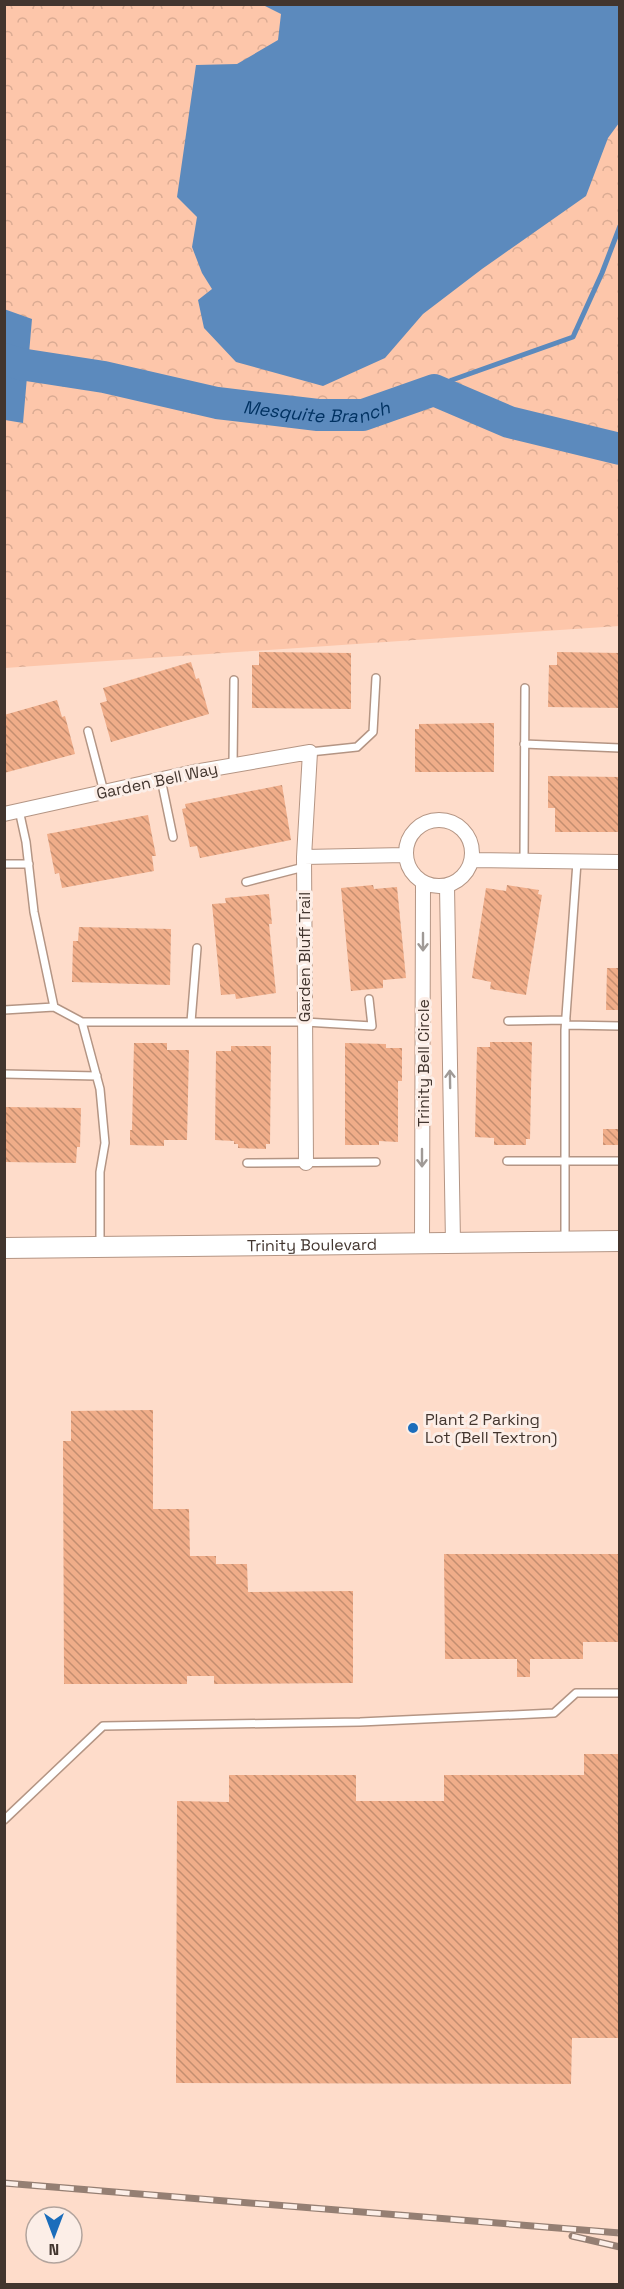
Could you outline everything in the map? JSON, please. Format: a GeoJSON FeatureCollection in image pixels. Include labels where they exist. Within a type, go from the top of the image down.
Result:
{"type":"FeatureCollection","features":[{"type":"Feature","properties":{"kind":"main road","name":"Trinity Boulevard"},"geometry":{"type":"LineString","coordinates":[[4,1248],[620,1241]]}},
{"type":"Feature","properties":{"kind":"street","name":"Garden Bell Way"},"geometry":{"type":"LineString","coordinates":[[4,814],[161,779],[310,752]]}},
{"type":"Feature","properties":{"kind":"street","name":"Garden Bluff Trail"},"geometry":{"type":"LineString","coordinates":[[306,1162],[304,862],[310,752]]}},
{"type":"Feature","properties":{"kind":"street"},"geometry":{"type":"LineString","coordinates":[[435,820],[449,821],[461,828],[470,838],[472,860],[471,866],[463,877],[447,886],[423,884],[415,878],[408,867],[405,855],[407,843],[413,832],[423,824],[435,820]]}},
{"type":"Feature","properties":{"kind":"street"},"geometry":{"type":"LineString","coordinates":[[304,862],[405,855]]}},
{"type":"Feature","properties":{"kind":"street"},"geometry":{"type":"LineString","coordinates":[[472,860],[620,862]]}},
{"type":"Feature","properties":{"kind":"street","name":"Trinity Bell Circle"},"geometry":{"type":"LineString","coordinates":[[422,1243],[423,884]]}},
{"type":"Feature","properties":{"kind":"street","name":"Trinity Bell Circle"},"geometry":{"type":"LineString","coordinates":[[447,886],[453,1243]]}},
{"type":"Feature","properties":{"kind":"lane"},"geometry":{"type":"LineString","coordinates":[[310,752],[357,747],[373,732],[376,678]]}},
{"type":"Feature","properties":{"kind":"lane"},"geometry":{"type":"LineString","coordinates":[[233,765],[234,680]]}},
{"type":"Feature","properties":{"kind":"lane"},"geometry":{"type":"LineString","coordinates":[[524,861],[525,688]]}},
{"type":"Feature","properties":{"kind":"lane"},"geometry":{"type":"LineString","coordinates":[[88,731],[104,792]]}},
{"type":"Feature","properties":{"kind":"lane"},"geometry":{"type":"LineString","coordinates":[[524,744],[620,748]]}},
{"type":"Feature","properties":{"kind":"lane"},"geometry":{"type":"LineString","coordinates":[[161,779],[173,837]]}},
{"type":"Feature","properties":{"kind":"lane"},"geometry":{"type":"LineString","coordinates":[[19,810],[34,912],[54,1007]]}},
{"type":"Feature","properties":{"kind":"lane"},"geometry":{"type":"LineString","coordinates":[[246,882],[304,862]]}},
{"type":"Feature","properties":{"kind":"lane"},"geometry":{"type":"LineString","coordinates":[[565,1241],[566,1022],[577,862]]}},
{"type":"Feature","properties":{"kind":"lane"},"geometry":{"type":"LineString","coordinates":[[4,864],[28,864]]}},
{"type":"Feature","properties":{"kind":"lane"},"geometry":{"type":"LineString","coordinates":[[192,1022],[197,948]]}},
{"type":"Feature","properties":{"kind":"lane"},"geometry":{"type":"LineString","coordinates":[[4,1010],[54,1007],[82,1022],[305,1022],[372,1026],[369,999]]}},
{"type":"Feature","properties":{"kind":"lane"},"geometry":{"type":"LineString","coordinates":[[508,1021],[620,1026]]}},
{"type":"Feature","properties":{"kind":"lane"},"geometry":{"type":"LineString","coordinates":[[82,1022],[100,1089],[105,1143],[100,1172],[100,1247]]}},
{"type":"Feature","properties":{"kind":"lane"},"geometry":{"type":"LineString","coordinates":[[4,1074],[97,1076]]}},
{"type":"Feature","properties":{"kind":"lane"},"geometry":{"type":"LineString","coordinates":[[507,1161],[620,1161]]}},
{"type":"Feature","properties":{"kind":"lane"},"geometry":{"type":"LineString","coordinates":[[247,1163],[376,1162]]}},
{"type":"Feature","properties":{"kind":"lane"},"geometry":{"type":"LineString","coordinates":[[4,1820],[103,1726],[360,1722],[554,1713],[576,1693],[620,1693]]}},
{"type":"Feature","properties":{"kind":"green space"},"geometry":{"type":"Polygon","coordinates":[[[5,5],[619,5],[619,626],[5,668],[5,5]]]}},
{"type":"Feature","properties":{"kind":"water"},"geometry":{"type":"Polygon","coordinates":[[[263,5],[619,5],[619,123],[608,138],[586,196],[482,269],[423,314],[385,358],[323,386],[236,362],[204,328],[198,300],[212,289],[202,273],[192,247],[197,217],[177,197],[196,65],[237,64],[278,40],[281,14],[263,5]]]}},
{"type":"Feature","properties":{"kind":"water"},"geometry":{"type":"Polygon","coordinates":[[[4,309],[32,319],[23,423],[5,420],[4,309]]]}},
{"type":"Feature","properties":{"kind":"building"},"geometry":{"type":"Polygon","coordinates":[[[259,652],[351,653],[351,709],[252,708],[252,665],[259,665],[259,652]]]}},
{"type":"Feature","properties":{"kind":"building"},"geometry":{"type":"Polygon","coordinates":[[[557,652],[620,653],[620,708],[548,707],[549,665],[557,665],[557,652]]]}},
{"type":"Feature","properties":{"kind":"building"},"geometry":{"type":"Polygon","coordinates":[[[191,662],[196,679],[199,678],[209,714],[111,742],[100,703],[107,701],[103,688],[191,662]]]}},
{"type":"Feature","properties":{"kind":"building"},"geometry":{"type":"Polygon","coordinates":[[[57,700],[62,717],[65,716],[75,754],[4,773],[4,715],[57,700]]]}},
{"type":"Feature","properties":{"kind":"building"},"geometry":{"type":"Polygon","coordinates":[[[494,723],[494,772],[415,772],[415,729],[419,729],[419,724],[494,723]]]}},
{"type":"Feature","properties":{"kind":"building"},"geometry":{"type":"Polygon","coordinates":[[[548,776],[620,777],[620,832],[555,832],[555,808],[548,808],[548,776]]]}},
{"type":"Feature","properties":{"kind":"building"},"geometry":{"type":"Polygon","coordinates":[[[282,785],[291,840],[200,858],[197,846],[190,847],[182,809],[186,808],[185,804],[282,785]]]}},
{"type":"Feature","properties":{"kind":"building"},"geometry":{"type":"Polygon","coordinates":[[[148,815],[156,856],[152,856],[154,871],[62,888],[59,873],[55,874],[47,834],[148,815]]]}},
{"type":"Feature","properties":{"kind":"building"},"geometry":{"type":"Polygon","coordinates":[[[373,885],[374,889],[397,887],[406,978],[383,980],[383,988],[351,991],[341,888],[373,885]]]}},
{"type":"Feature","properties":{"kind":"building"},"geometry":{"type":"Polygon","coordinates":[[[507,885],[539,890],[538,894],[542,895],[526,995],[490,989],[491,982],[472,978],[486,888],[506,891],[507,885]]]}},
{"type":"Feature","properties":{"kind":"building"},"geometry":{"type":"Polygon","coordinates":[[[269,894],[272,924],[269,924],[276,993],[236,999],[235,994],[221,995],[212,904],[226,903],[225,898],[269,894]]]}},
{"type":"Feature","properties":{"kind":"building"},"geometry":{"type":"Polygon","coordinates":[[[79,927],[171,929],[170,985],[72,982],[73,941],[78,941],[79,927]]]}},
{"type":"Feature","properties":{"kind":"building"},"geometry":{"type":"Polygon","coordinates":[[[607,968],[620,968],[620,1010],[606,1010],[607,968]]]}},
{"type":"Feature","properties":{"kind":"building"},"geometry":{"type":"Polygon","coordinates":[[[490,1042],[532,1042],[530,1139],[526,1139],[526,1145],[494,1145],[494,1138],[475,1137],[477,1047],[490,1047],[490,1042]]]}},
{"type":"Feature","properties":{"kind":"building"},"geometry":{"type":"Polygon","coordinates":[[[134,1043],[167,1043],[167,1050],[189,1050],[187,1140],[164,1140],[164,1146],[130,1145],[134,1043]]]}},
{"type":"Feature","properties":{"kind":"building"},"geometry":{"type":"Polygon","coordinates":[[[345,1043],[386,1044],[386,1048],[402,1048],[402,1081],[398,1081],[398,1142],[379,1141],[379,1145],[345,1145],[345,1043]]]}},
{"type":"Feature","properties":{"kind":"building"},"geometry":{"type":"Polygon","coordinates":[[[231,1046],[271,1046],[270,1144],[266,1144],[266,1149],[238,1148],[238,1144],[234,1144],[234,1141],[215,1140],[216,1051],[231,1051],[231,1046]]]}},
{"type":"Feature","properties":{"kind":"building"},"geometry":{"type":"Polygon","coordinates":[[[4,1107],[81,1108],[80,1147],[77,1147],[76,1163],[4,1162],[4,1107]]]}},
{"type":"Feature","properties":{"kind":"building"},"geometry":{"type":"Polygon","coordinates":[[[603,1129],[620,1129],[620,1145],[603,1145],[603,1129]]]}},
{"type":"Feature","properties":{"kind":"building"},"geometry":{"type":"Polygon","coordinates":[[[153,1410],[153,1509],[189,1509],[190,1556],[216,1556],[216,1564],[247,1564],[248,1592],[353,1591],[353,1683],[214,1684],[214,1676],[187,1676],[187,1684],[64,1684],[63,1441],[71,1441],[71,1411],[153,1410]]]}},
{"type":"Feature","properties":{"kind":"building"},"geometry":{"type":"Polygon","coordinates":[[[444,1554],[620,1554],[620,1642],[583,1642],[583,1659],[530,1659],[530,1677],[517,1677],[517,1659],[445,1659],[444,1554]]]}},
{"type":"Feature","properties":{"kind":"building"},"geometry":{"type":"Polygon","coordinates":[[[584,1754],[620,1754],[620,2038],[572,2038],[571,2084],[176,2083],[177,1801],[229,1802],[229,1775],[356,1775],[356,1801],[444,1801],[444,1775],[584,1775],[584,1754]]]}},
{"type":"Feature","properties":{"kind":"waterway"},"geometry":{"type":"LineString","coordinates":[[434,390],[452,380],[573,337],[620,226]]}},
{"type":"Feature","properties":{"kind":"waterway","name":"Mesquite Branch"},"geometry":{"type":"LineString","coordinates":[[4,359],[20,364],[104,377],[217,403],[318,415],[363,415],[434,390],[509,422],[620,449]]}},
{"type":"Feature","properties":{"kind":"railway"},"geometry":{"type":"LineString","coordinates":[[4,2183],[620,2233]]}},
{"type":"Feature","properties":{"kind":"railway"},"geometry":{"type":"LineString","coordinates":[[572,2236],[620,2247]]}},
{"type":"Feature","properties":{"kind":"place","name":"Plant 2 Parking Lot (Bell Textron)"},"geometry":{"type":"Point","coordinates":[413,1428]}}]}
